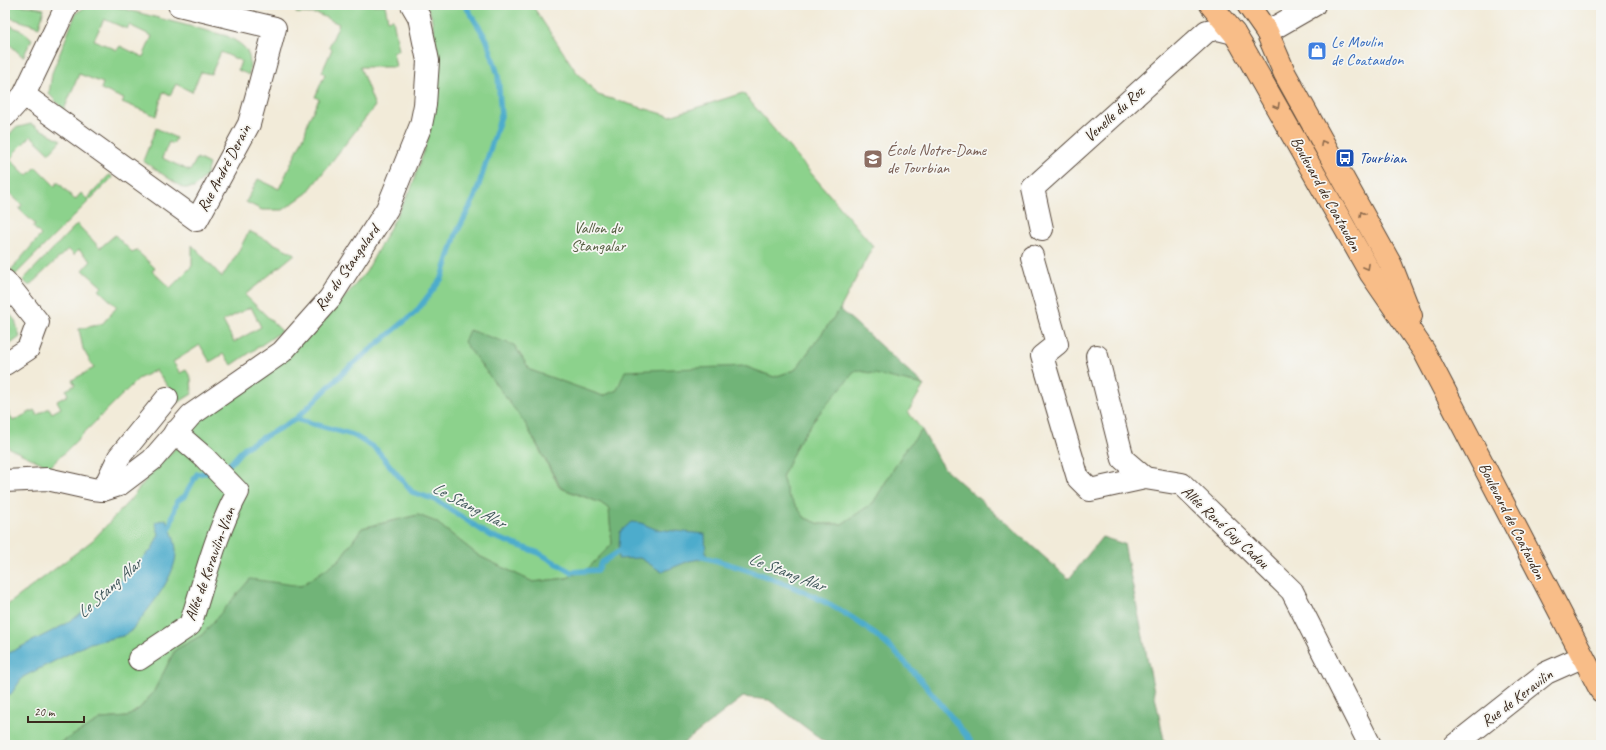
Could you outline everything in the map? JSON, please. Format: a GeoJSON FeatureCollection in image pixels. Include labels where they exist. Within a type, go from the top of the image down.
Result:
{"type":"FeatureCollection","features":[{"type":"Feature","properties":{"kind":"main road","name":"Boulevard de Coataudon"},"geometry":{"type":"LineString","coordinates":[[1211,5],[1234,33],[1314,171],[1371,274],[1424,351]]}},
{"type":"Feature","properties":{"kind":"main road","name":"Boulevard de Coataudon"},"geometry":{"type":"LineString","coordinates":[[1248,5],[1267,32],[1285,74],[1391,265],[1424,351],[1601,691]]}},
{"type":"Feature","properties":{"kind":"main road"},"geometry":{"type":"LineString","coordinates":[[1234,33],[1267,32]]}},
{"type":"Feature","properties":{"kind":"street"},"geometry":{"type":"LineString","coordinates":[[5,116],[24,95],[67,5]]}},
{"type":"Feature","properties":{"kind":"street","name":"Rue André Derain"},"geometry":{"type":"LineString","coordinates":[[24,95],[197,220],[249,124],[275,28],[179,5]]}},
{"type":"Feature","properties":{"kind":"street","name":"Rue du Stangalard"},"geometry":{"type":"LineString","coordinates":[[104,490],[119,485],[152,460],[191,415],[282,352],[330,298],[387,209],[421,125],[425,105],[428,61],[419,17],[412,5]]}},
{"type":"Feature","properties":{"kind":"street"},"geometry":{"type":"LineString","coordinates":[[1267,32],[1314,5]]}},
{"type":"Feature","properties":{"kind":"street","name":"Venelle du Roz"},"geometry":{"type":"LineString","coordinates":[[1042,229],[1033,188],[1207,31],[1218,29],[1234,33]]}},
{"type":"Feature","properties":{"kind":"street","name":"Allée René Guy Cadou"},"geometry":{"type":"LineString","coordinates":[[1032,256],[1058,344],[1042,356],[1078,478],[1090,490],[1145,478],[1182,484],[1292,591],[1370,745]]}},
{"type":"Feature","properties":{"kind":"street"},"geometry":{"type":"LineString","coordinates":[[5,282],[38,322],[28,349],[5,364]]}},
{"type":"Feature","properties":{"kind":"street"},"geometry":{"type":"LineString","coordinates":[[1097,356],[1123,459],[1145,478]]}},
{"type":"Feature","properties":{"kind":"street"},"geometry":{"type":"LineString","coordinates":[[5,481],[47,479],[92,489],[104,490],[119,457],[167,398]]}},
{"type":"Feature","properties":{"kind":"street","name":"Allée de Keravilin-Vian"},"geometry":{"type":"LineString","coordinates":[[139,659],[190,625],[210,556],[227,511],[233,487],[204,457],[175,432]]}},
{"type":"Feature","properties":{"kind":"street","name":"Rue de Keravilin"},"geometry":{"type":"LineString","coordinates":[[1455,745],[1546,674],[1582,657]]}},
{"type":"Feature","properties":{"kind":"green space"},"geometry":{"type":"Polygon","coordinates":[[[5,5],[30,6],[44,9],[39,27],[5,16],[5,5]]]}},
{"type":"Feature","properties":{"kind":"green space"},"geometry":{"type":"Polygon","coordinates":[[[89,5],[109,5],[227,36],[239,43],[247,51],[250,60],[249,75],[238,70],[241,61],[221,52],[211,74],[201,72],[192,92],[176,84],[170,95],[163,92],[156,116],[122,102],[124,99],[101,89],[103,83],[79,74],[64,110],[49,94],[52,73],[76,13],[89,5]],[[104,19],[94,40],[117,50],[120,46],[143,57],[152,36],[129,25],[127,29],[104,19]]]}},
{"type":"Feature","properties":{"kind":"green space"},"geometry":{"type":"Polygon","coordinates":[[[297,5],[385,5],[388,20],[393,19],[399,50],[393,52],[396,67],[360,67],[375,106],[307,193],[283,210],[262,210],[246,202],[258,179],[279,189],[305,134],[308,121],[319,99],[315,97],[325,74],[322,72],[332,49],[329,47],[339,24],[318,14],[296,13],[297,5]]]}},
{"type":"Feature","properties":{"kind":"green space","name":"Vallon du Stangalar"},"geometry":{"type":"Polygon","coordinates":[[[426,5],[532,5],[575,70],[598,95],[670,116],[743,93],[873,246],[840,309],[795,370],[774,377],[744,366],[617,390],[603,396],[530,370],[514,345],[525,423],[560,488],[601,503],[609,509],[612,544],[587,569],[567,578],[533,582],[479,556],[436,522],[418,515],[362,528],[339,560],[301,586],[250,580],[202,635],[175,650],[153,693],[140,708],[127,717],[102,719],[56,745],[5,745],[5,605],[10,603],[93,540],[130,500],[148,477],[208,413],[314,333],[366,272],[411,189],[429,135],[440,67],[431,15],[426,5]]]}},
{"type":"Feature","properties":{"kind":"green space"},"geometry":{"type":"Polygon","coordinates":[[[5,23],[24,32],[32,39],[23,57],[5,40],[5,23]]]}},
{"type":"Feature","properties":{"kind":"green space"},"geometry":{"type":"Polygon","coordinates":[[[31,124],[61,140],[49,153],[31,136],[14,153],[15,154],[10,159],[27,176],[36,167],[55,186],[58,182],[75,200],[81,193],[87,199],[110,174],[112,178],[15,275],[10,271],[41,235],[33,227],[35,224],[19,209],[22,205],[5,189],[5,140],[15,128],[31,124]]]}},
{"type":"Feature","properties":{"kind":"green space"},"geometry":{"type":"Polygon","coordinates":[[[156,128],[176,138],[173,144],[169,142],[162,158],[190,171],[197,158],[209,164],[206,175],[194,188],[183,188],[143,161],[156,128]]]}},
{"type":"Feature","properties":{"kind":"green space"},"geometry":{"type":"Polygon","coordinates":[[[77,224],[100,248],[115,235],[133,253],[136,250],[155,268],[152,271],[170,288],[192,266],[192,245],[222,277],[237,254],[249,231],[295,254],[245,295],[282,331],[232,365],[223,354],[210,362],[200,345],[173,362],[180,373],[186,370],[191,378],[192,394],[179,402],[156,370],[138,379],[50,467],[11,449],[5,444],[5,406],[13,421],[34,410],[37,415],[49,408],[52,413],[61,408],[57,401],[68,395],[66,390],[75,385],[72,380],[94,368],[83,349],[79,329],[102,324],[117,307],[99,290],[102,287],[83,270],[91,261],[79,250],[74,255],[68,249],[29,286],[23,280],[77,224]],[[251,307],[223,321],[234,342],[261,327],[251,307]]]}},
{"type":"Feature","properties":{"kind":"green space"},"geometry":{"type":"Polygon","coordinates":[[[5,309],[15,320],[20,337],[5,348],[5,309]]]}},
{"type":"Feature","properties":{"kind":"green space"},"geometry":{"type":"Polygon","coordinates":[[[840,309],[924,385],[856,370],[817,416],[798,443],[782,477],[788,495],[805,518],[820,524],[842,524],[873,503],[905,450],[922,430],[942,466],[1069,579],[1102,537],[1124,544],[1165,745],[829,745],[769,700],[743,697],[681,745],[56,745],[102,719],[127,717],[140,708],[153,693],[175,650],[202,635],[250,579],[301,586],[339,560],[362,528],[418,515],[436,522],[479,556],[533,582],[567,578],[587,569],[612,544],[609,509],[601,503],[561,488],[525,423],[464,342],[469,330],[514,345],[530,370],[603,396],[617,390],[625,371],[744,366],[774,377],[795,370],[840,309]]]}},
{"type":"Feature","properties":{"kind":"green space"},"geometry":{"type":"Polygon","coordinates":[[[856,369],[924,385],[908,412],[922,430],[905,450],[873,503],[842,524],[820,524],[805,518],[788,495],[782,477],[798,443],[817,416],[856,369]]]}},
{"type":"Feature","properties":{"kind":"water"},"geometry":{"type":"Polygon","coordinates":[[[166,519],[176,546],[174,565],[165,585],[131,631],[123,636],[90,643],[23,677],[11,694],[5,696],[5,655],[62,626],[102,599],[152,549],[159,534],[155,522],[166,519]]]}},
{"type":"Feature","properties":{"kind":"water"},"geometry":{"type":"Polygon","coordinates":[[[631,522],[641,523],[655,529],[705,534],[706,558],[689,561],[662,572],[640,558],[618,559],[620,532],[631,522]]]}},
{"type":"Feature","properties":{"kind":"waterway"},"geometry":{"type":"LineString","coordinates":[[222,467],[231,463],[244,448],[296,419],[347,369],[416,312],[442,278],[456,234],[475,197],[501,116],[498,75],[487,40],[465,5]]}},
{"type":"Feature","properties":{"kind":"waterway","name":"Le Stang Alar"},"geometry":{"type":"LineString","coordinates":[[296,419],[353,435],[376,449],[412,492],[436,500],[489,535],[539,553],[571,572],[598,570],[601,563],[623,549]]}},
{"type":"Feature","properties":{"kind":"waterway","name":"Le Stang Alar"},"geometry":{"type":"LineString","coordinates":[[168,533],[177,501],[185,496],[197,474],[210,472]]}},
{"type":"Feature","properties":{"kind":"waterway","name":"Le Stang Alar"},"geometry":{"type":"LineString","coordinates":[[700,556],[726,563],[778,581],[804,592],[852,618],[874,634],[906,663],[974,745]]}},
{"type":"Feature","properties":{"kind":"place","name":"Le Moulin de Coataudon"},"geometry":{"type":"Point","coordinates":[1317,51]}},
{"type":"Feature","properties":{"kind":"place","name":"Tourbian"},"geometry":{"type":"Point","coordinates":[1345,158]}},
{"type":"Feature","properties":{"kind":"place","name":"École Notre-Dame de Tourbian"},"geometry":{"type":"Point","coordinates":[873,159]}}]}
